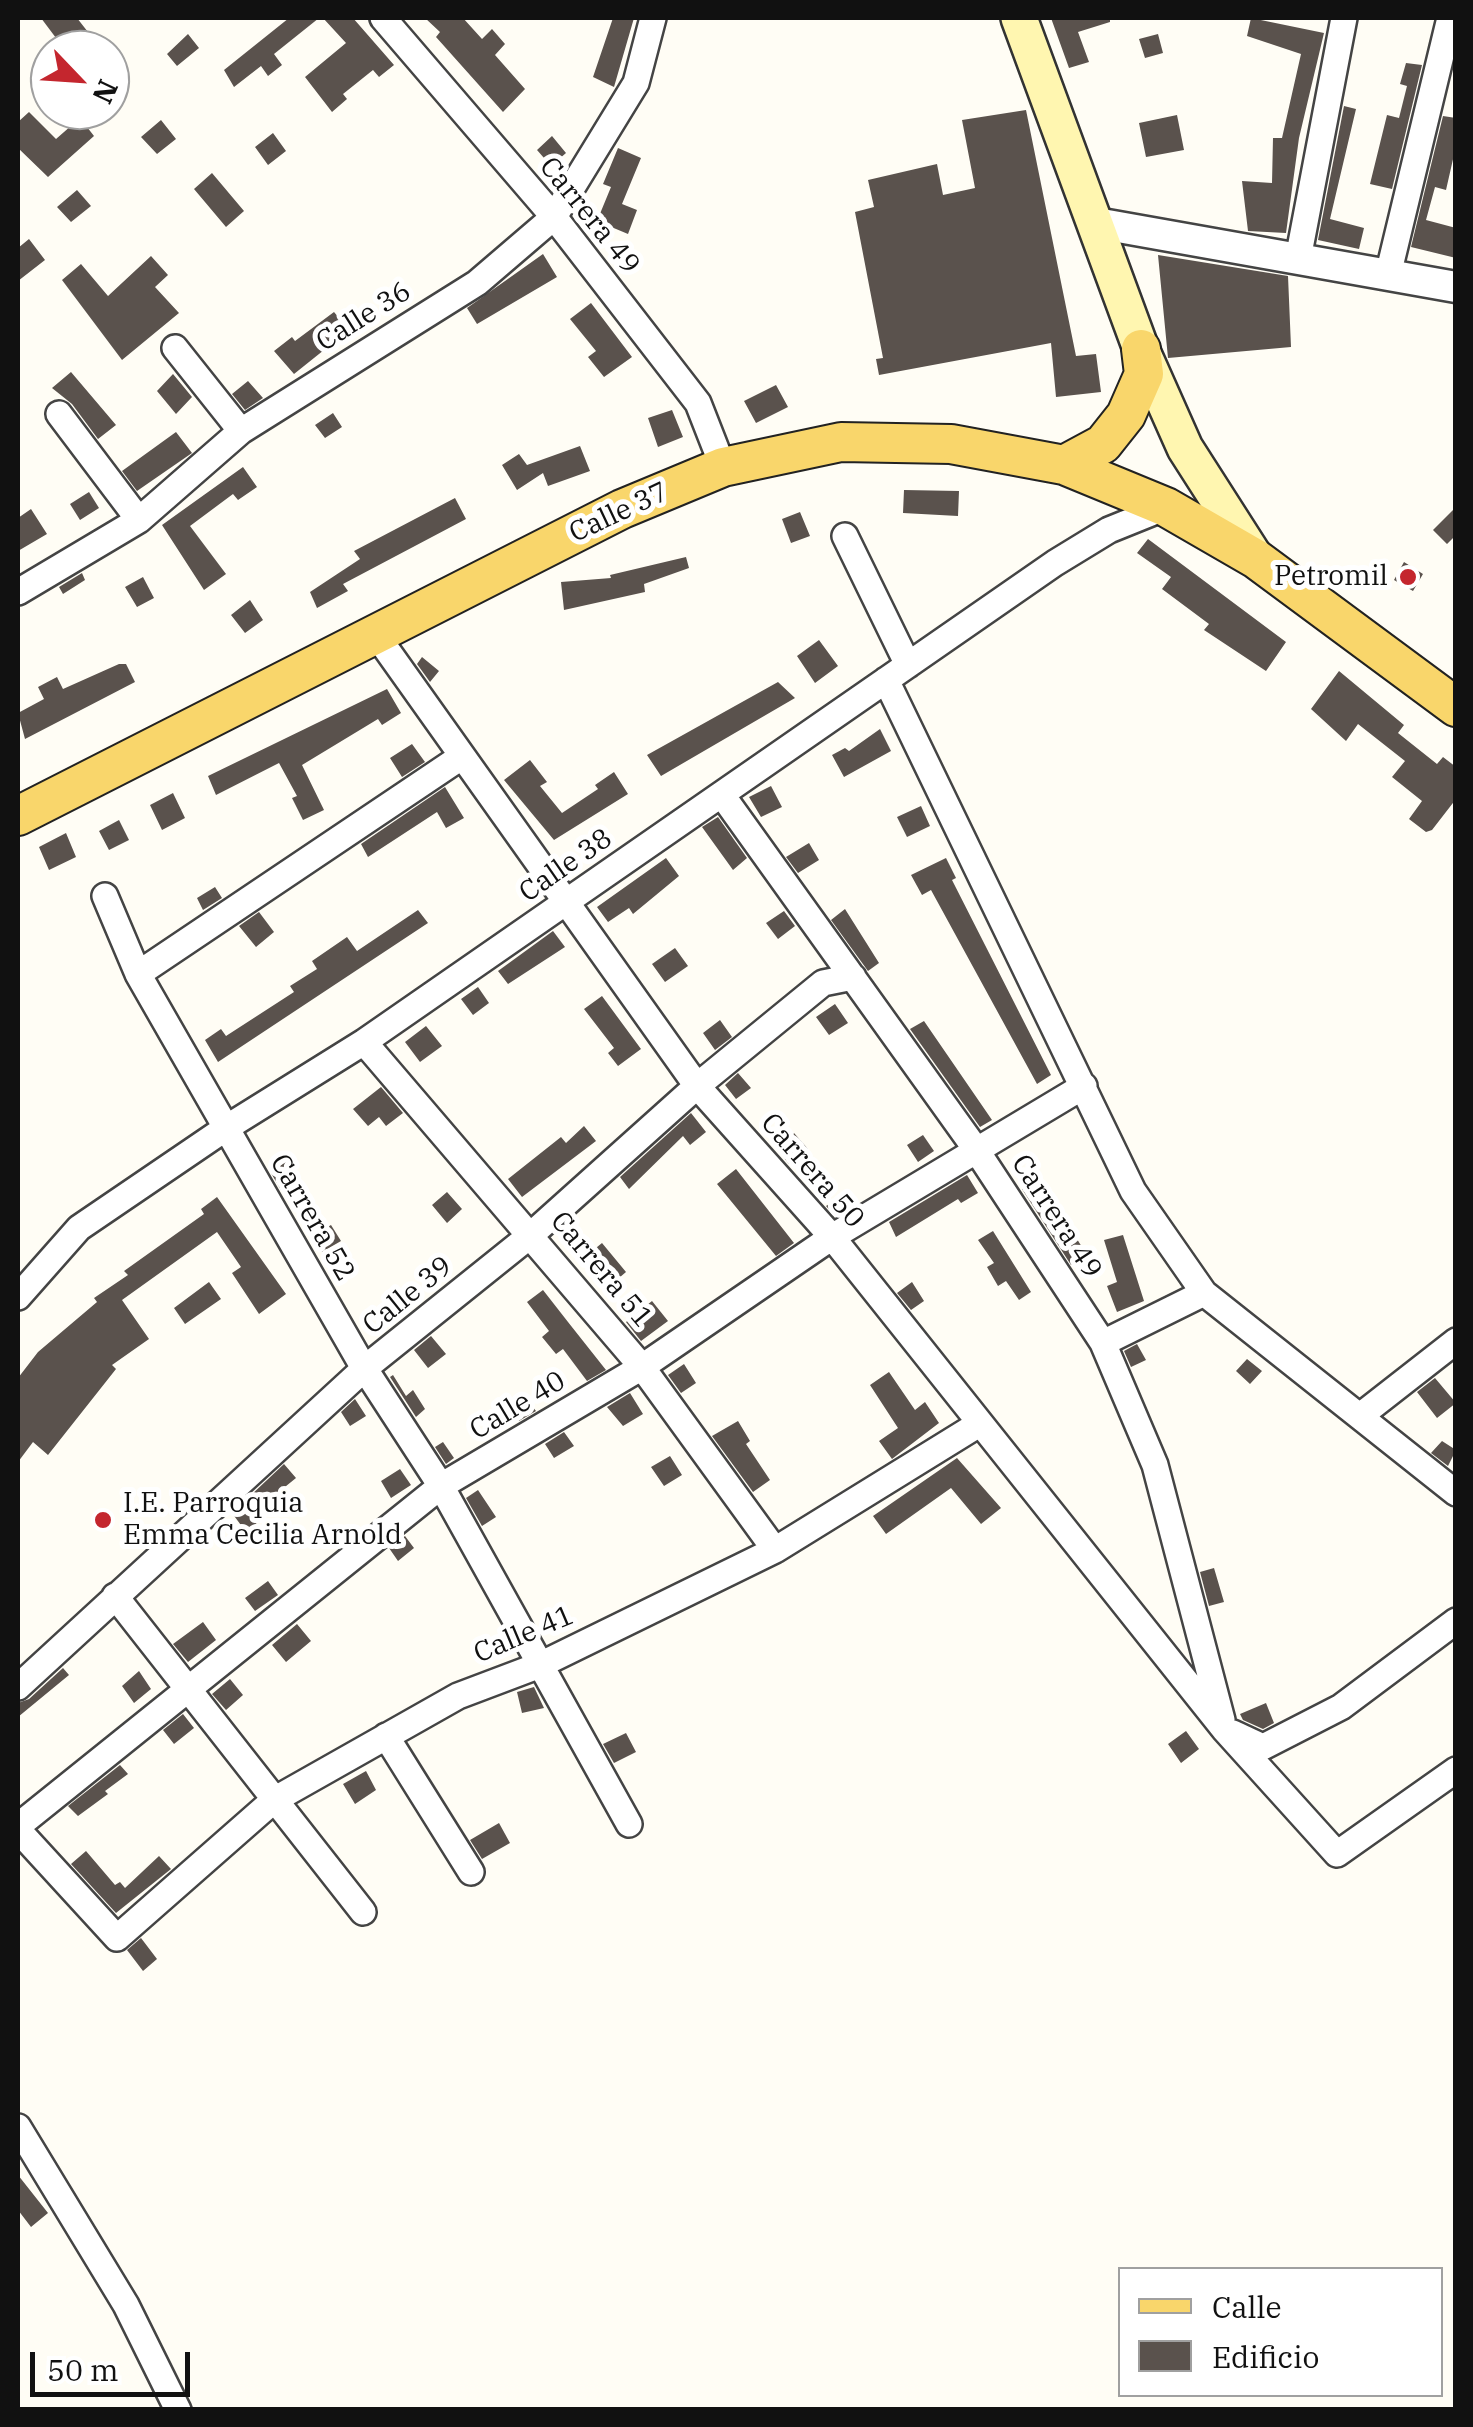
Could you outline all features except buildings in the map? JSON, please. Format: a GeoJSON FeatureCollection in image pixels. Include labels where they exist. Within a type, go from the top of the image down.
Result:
{"type":"FeatureCollection","features":[{"type":"Feature","properties":{"kind":"main road"},"geometry":{"type":"LineString","coordinates":[[1020,18],[1141,350],[1186,448],[1256,559]]}},
{"type":"Feature","properties":{"kind":"main road"},"geometry":{"type":"LineString","coordinates":[[1064,465],[1103,444],[1126,416],[1144,374],[1141,350]]}},
{"type":"Feature","properties":{"kind":"main road","name":"Calle 37"},"geometry":{"type":"LineString","coordinates":[[18,816],[622,510],[723,467],[840,442],[952,444],[1064,465],[1166,507],[1256,559],[1456,707]]}},
{"type":"Feature","properties":{"kind":"street","name":"Carrera 49"},"geometry":{"type":"LineString","coordinates":[[384,18],[554,218],[698,404],[723,467]]}},
{"type":"Feature","properties":{"kind":"street","name":"Calle 36"},"geometry":{"type":"LineString","coordinates":[[18,592],[139,520],[241,431],[477,283],[554,218],[636,83],[653,18]]}},
{"type":"Feature","properties":{"kind":"street"},"geometry":{"type":"LineString","coordinates":[[1298,259],[1344,18]]}},
{"type":"Feature","properties":{"kind":"street"},"geometry":{"type":"LineString","coordinates":[[1388,275],[1450,18]]}},
{"type":"Feature","properties":{"kind":"street"},"geometry":{"type":"LineString","coordinates":[[1096,223],[1456,286]]}},
{"type":"Feature","properties":{"kind":"street"},"geometry":{"type":"LineString","coordinates":[[175,348],[241,431]]}},
{"type":"Feature","properties":{"kind":"street"},"geometry":{"type":"LineString","coordinates":[[59,414],[139,520]]}},
{"type":"Feature","properties":{"kind":"street","name":"Calle 38"},"geometry":{"type":"LineString","coordinates":[[18,1297],[79,1228],[226,1128],[364,1042],[1109,530],[1166,507]]}},
{"type":"Feature","properties":{"kind":"street"},"geometry":{"type":"LineString","coordinates":[[845,536],[908,665]]}},
{"type":"Feature","properties":{"kind":"street","name":"Carrera 50"},"geometry":{"type":"LineString","coordinates":[[377,636],[697,1086],[832,1237],[1224,1729],[1336,1854],[1456,1770]]}},
{"type":"Feature","properties":{"kind":"street"},"geometry":{"type":"LineString","coordinates":[[886,680],[1132,1191],[1204,1294],[1452,1484]]}},
{"type":"Feature","properties":{"kind":"street"},"geometry":{"type":"LineString","coordinates":[[138,974],[461,757]]}},
{"type":"Feature","properties":{"kind":"street","name":"Carrera 49"},"geometry":{"type":"LineString","coordinates":[[722,795],[975,1148],[1103,1343],[1155,1465],[1224,1729]]}},
{"type":"Feature","properties":{"kind":"street","name":"Carrera 52"},"geometry":{"type":"LineString","coordinates":[[104,896],[138,974],[365,1368],[441,1486],[629,1824]]}},
{"type":"Feature","properties":{"kind":"street","name":"Calle 39"},"geometry":{"type":"LineString","coordinates":[[18,1687],[365,1368],[532,1234],[697,1086],[823,983],[853,977]]}},
{"type":"Feature","properties":{"kind":"street","name":"Carrera 51"},"geometry":{"type":"LineString","coordinates":[[364,1042],[532,1234],[642,1368],[775,1550]]}},
{"type":"Feature","properties":{"kind":"street","name":"Calle 40"},"geometry":{"type":"LineString","coordinates":[[18,1828],[186,1688],[441,1486],[642,1368],[832,1237],[1084,1086]]}},
{"type":"Feature","properties":{"kind":"street"},"geometry":{"type":"LineString","coordinates":[[1103,1343],[1204,1294]]}},
{"type":"Feature","properties":{"kind":"street"},"geometry":{"type":"LineString","coordinates":[[1360,1416],[1456,1341]]}},
{"type":"Feature","properties":{"kind":"street","name":"Calle 41"},"geometry":{"type":"LineString","coordinates":[[18,1828],[117,1938],[274,1800],[458,1696],[540,1665],[775,1550],[980,1424]]}},
{"type":"Feature","properties":{"kind":"street"},"geometry":{"type":"LineString","coordinates":[[116,1596],[363,1912]]}},
{"type":"Feature","properties":{"kind":"street"},"geometry":{"type":"LineString","coordinates":[[1224,1729],[1263,1747],[1341,1707],[1456,1621]]}},
{"type":"Feature","properties":{"kind":"street"},"geometry":{"type":"LineString","coordinates":[[386,1736],[471,1872]]}},
{"type":"Feature","properties":{"kind":"street"},"geometry":{"type":"LineString","coordinates":[[18,2127],[126,2305],[178,2410]]}},
{"type":"Feature","properties":{"kind":"place","name":"Petromil"},"geometry":{"type":"Point","coordinates":[1408,577]}},
{"type":"Feature","properties":{"kind":"place","name":"I.E. Parroquia Emma Cecilia Arnold"},"geometry":{"type":"Point","coordinates":[103,1520]}}]}
